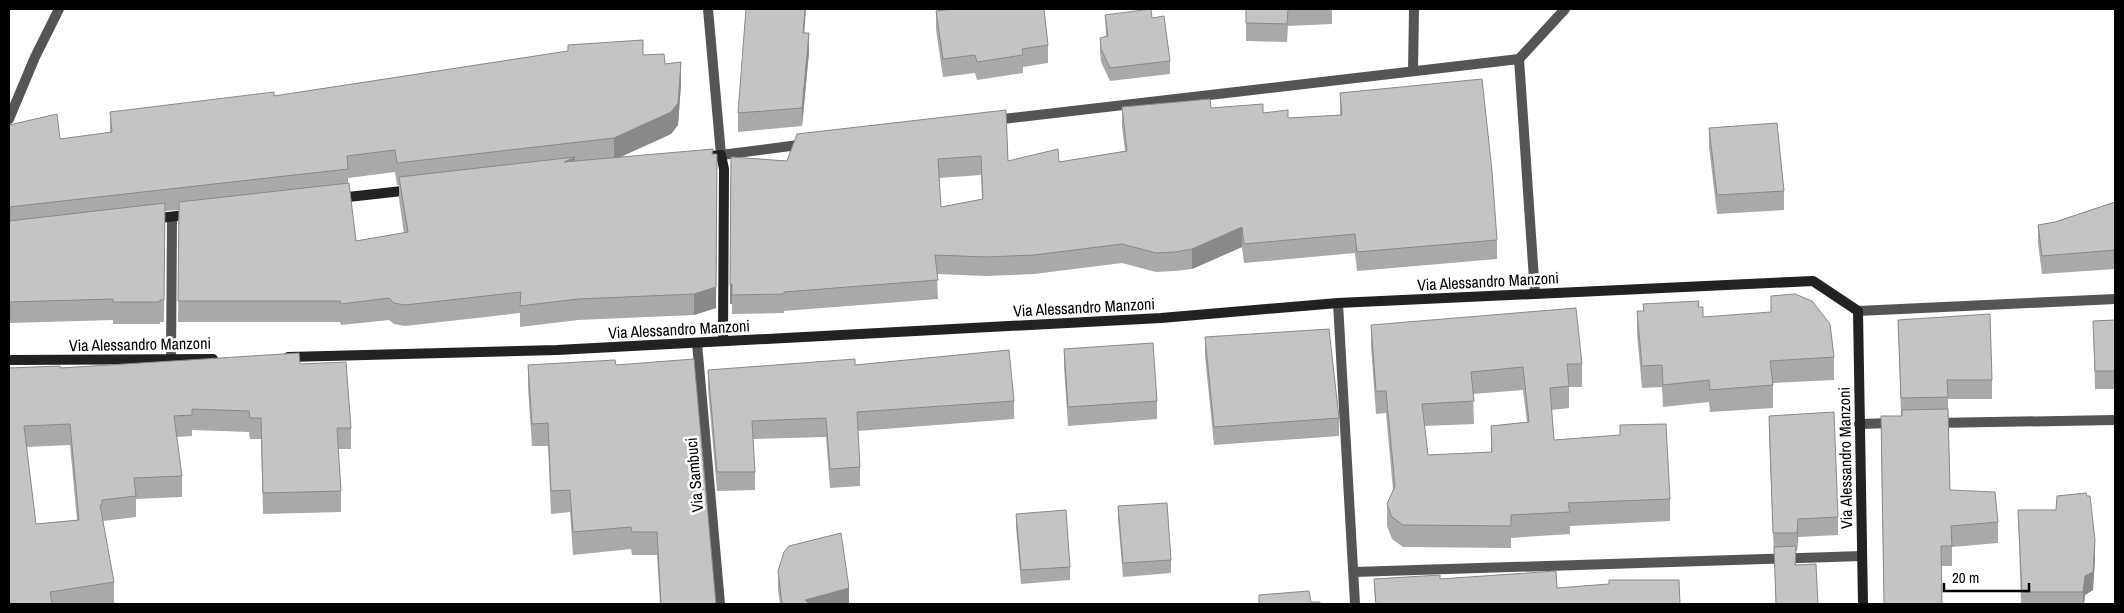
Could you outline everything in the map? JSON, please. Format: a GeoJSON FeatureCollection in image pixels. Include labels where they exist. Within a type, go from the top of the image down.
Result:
{"type":"FeatureCollection","features":[{"type":"Feature","properties":{"kind":"main road"},"geometry":{"type":"LineString","coordinates":[[691,158],[721,155],[724,168],[723,341]]}},
{"type":"Feature","properties":{"kind":"main road"},"geometry":{"type":"LineString","coordinates":[[329,199],[417,189]]}},
{"type":"Feature","properties":{"kind":"main road"},"geometry":{"type":"LineString","coordinates":[[143,220],[201,213]]}},
{"type":"Feature","properties":{"kind":"main road","name":"Via Alessandro Manzoni"},"geometry":{"type":"LineString","coordinates":[[282,357],[557,350],[1161,318],[1338,302],[1813,281],[1858,312],[1863,604]]}},
{"type":"Feature","properties":{"kind":"main road","name":"Via Alessandro Manzoni"},"geometry":{"type":"LineString","coordinates":[[9,360],[171,360],[224,358]]}},
{"type":"Feature","properties":{"kind":"street"},"geometry":{"type":"LineString","coordinates":[[9,119],[35,57],[59,9]]}},
{"type":"Feature","properties":{"kind":"street"},"geometry":{"type":"LineString","coordinates":[[708,9],[721,155],[819,142]]}},
{"type":"Feature","properties":{"kind":"street"},"geometry":{"type":"LineString","coordinates":[[1413,71],[1414,9]]}},
{"type":"Feature","properties":{"kind":"street"},"geometry":{"type":"LineString","coordinates":[[986,121],[1519,59],[1565,9]]}},
{"type":"Feature","properties":{"kind":"street"},"geometry":{"type":"LineString","coordinates":[[1519,59],[1534,294]]}},
{"type":"Feature","properties":{"kind":"street"},"geometry":{"type":"LineString","coordinates":[[171,360],[172,216]]}},
{"type":"Feature","properties":{"kind":"street"},"geometry":{"type":"LineString","coordinates":[[1858,312],[2115,299]]}},
{"type":"Feature","properties":{"kind":"street"},"geometry":{"type":"LineString","coordinates":[[1338,302],[1355,604]]}},
{"type":"Feature","properties":{"kind":"street","name":"Via Sambuci"},"geometry":{"type":"LineString","coordinates":[[697,343],[720,604]]}},
{"type":"Feature","properties":{"kind":"street"},"geometry":{"type":"LineString","coordinates":[[1928,423],[2115,420]]}},
{"type":"Feature","properties":{"kind":"street"},"geometry":{"type":"LineString","coordinates":[[1859,424],[1908,423]]}},
{"type":"Feature","properties":{"kind":"street"},"geometry":{"type":"LineString","coordinates":[[1354,572],[1862,556]]}},
{"type":"Feature","properties":{"kind":"building"},"geometry":{"type":"Polygon","coordinates":[[[746,9],[805,9],[803,33],[809,33],[802,108],[738,113],[746,9]]]}},
{"type":"Feature","properties":{"kind":"building"},"geometry":{"type":"Polygon","coordinates":[[[953,9],[1044,9],[1048,45],[1022,49],[1023,55],[977,62],[975,55],[943,59],[936,11],[953,9]]]}},
{"type":"Feature","properties":{"kind":"building"},"geometry":{"type":"Polygon","coordinates":[[[1151,9],[1152,18],[1164,16],[1170,61],[1110,68],[1101,49],[1100,38],[1108,36],[1105,15],[1151,9]]]}},
{"type":"Feature","properties":{"kind":"building"},"geometry":{"type":"Polygon","coordinates":[[[1246,9],[1288,9],[1287,24],[1246,23],[1246,9]]]}},
{"type":"Feature","properties":{"kind":"building"},"geometry":{"type":"Polygon","coordinates":[[[643,40],[643,55],[664,54],[665,64],[681,62],[678,103],[671,112],[614,138],[397,163],[395,150],[347,156],[348,169],[9,207],[9,125],[57,114],[60,139],[112,132],[110,112],[274,92],[274,96],[568,51],[568,45],[643,40]]]}},
{"type":"Feature","properties":{"kind":"building"},"geometry":{"type":"Polygon","coordinates":[[[1482,79],[1497,240],[1357,252],[1355,234],[1244,244],[1242,227],[1192,249],[1175,252],[1156,253],[1122,244],[1034,255],[986,257],[935,255],[938,280],[784,292],[784,294],[732,295],[732,284],[730,285],[731,157],[787,161],[797,134],[1006,110],[1008,161],[1058,149],[1059,162],[1127,151],[1122,107],[1210,99],[1211,108],[1263,104],[1263,113],[1288,110],[1288,118],[1342,115],[1340,93],[1482,79]],[[981,156],[938,159],[941,207],[983,199],[981,156]]]}},
{"type":"Feature","properties":{"kind":"building"},"geometry":{"type":"Polygon","coordinates":[[[1777,123],[1784,191],[1717,195],[1709,128],[1777,123]]]}},
{"type":"Feature","properties":{"kind":"building"},"geometry":{"type":"Polygon","coordinates":[[[713,149],[712,154],[717,154],[716,287],[694,294],[578,299],[520,306],[521,292],[405,305],[394,303],[389,298],[341,304],[340,301],[178,301],[179,202],[349,183],[356,241],[408,232],[399,177],[575,157],[564,162],[713,149]]]}},
{"type":"Feature","properties":{"kind":"building"},"geometry":{"type":"Polygon","coordinates":[[[2115,202],[2115,250],[2042,256],[2038,225],[2055,222],[2115,202]]]}},
{"type":"Feature","properties":{"kind":"building"},"geometry":{"type":"Polygon","coordinates":[[[165,203],[164,300],[160,300],[160,302],[113,302],[113,299],[9,302],[9,221],[165,203]]]}},
{"type":"Feature","properties":{"kind":"building"},"geometry":{"type":"Polygon","coordinates":[[[1795,294],[1812,301],[1830,324],[1834,357],[1770,361],[1773,385],[1710,390],[1709,380],[1663,385],[1662,365],[1642,366],[1637,311],[1644,311],[1643,304],[1699,301],[1698,307],[1703,307],[1703,317],[1771,312],[1771,296],[1795,294]]]}},
{"type":"Feature","properties":{"kind":"building"},"geometry":{"type":"Polygon","coordinates":[[[1576,308],[1582,364],[1567,364],[1569,386],[1550,388],[1554,440],[1620,435],[1620,425],[1666,424],[1670,499],[1568,503],[1570,512],[1511,515],[1511,526],[1403,525],[1392,517],[1387,504],[1395,486],[1386,391],[1376,391],[1371,325],[1576,308]],[[1523,367],[1471,372],[1474,401],[1422,404],[1428,455],[1492,452],[1491,426],[1529,422],[1523,367]]]}},
{"type":"Feature","properties":{"kind":"building"},"geometry":{"type":"Polygon","coordinates":[[[1990,314],[1992,380],[1947,380],[1948,397],[1901,398],[1898,320],[1990,314]]]}},
{"type":"Feature","properties":{"kind":"building"},"geometry":{"type":"Polygon","coordinates":[[[2115,320],[2115,371],[2095,371],[2093,321],[2115,320]]]}},
{"type":"Feature","properties":{"kind":"building"},"geometry":{"type":"Polygon","coordinates":[[[1329,329],[1339,418],[1214,427],[1205,337],[1329,329]]]}},
{"type":"Feature","properties":{"kind":"building"},"geometry":{"type":"Polygon","coordinates":[[[1153,343],[1157,401],[1068,407],[1064,349],[1153,343]]]}},
{"type":"Feature","properties":{"kind":"building"},"geometry":{"type":"Polygon","coordinates":[[[1009,350],[1014,401],[857,412],[860,467],[830,469],[826,418],[752,421],[755,472],[717,472],[708,370],[855,359],[855,365],[1009,350]]]}},
{"type":"Feature","properties":{"kind":"building"},"geometry":{"type":"Polygon","coordinates":[[[299,353],[300,364],[346,362],[351,428],[337,428],[341,491],[263,493],[261,418],[250,418],[249,411],[192,409],[192,415],[174,416],[182,476],[134,478],[136,496],[102,500],[102,505],[100,505],[114,582],[50,592],[52,604],[9,604],[9,368],[60,366],[61,368],[299,353]],[[70,424],[24,426],[36,524],[79,520],[70,424]]]}},
{"type":"Feature","properties":{"kind":"building"},"geometry":{"type":"Polygon","coordinates":[[[694,359],[716,604],[661,604],[657,532],[632,532],[631,527],[573,532],[570,490],[551,491],[548,423],[532,424],[528,365],[615,360],[616,365],[694,359]]]}},
{"type":"Feature","properties":{"kind":"building"},"geometry":{"type":"Polygon","coordinates":[[[1948,409],[1950,490],[1995,492],[1998,522],[1951,526],[1952,546],[1941,546],[1942,604],[1884,604],[1881,416],[1902,416],[1902,410],[1948,409]]]}},
{"type":"Feature","properties":{"kind":"building"},"geometry":{"type":"Polygon","coordinates":[[[1834,412],[1838,517],[1798,519],[1797,533],[1773,533],[1769,416],[1834,412]]]}},
{"type":"Feature","properties":{"kind":"building"},"geometry":{"type":"Polygon","coordinates":[[[2086,493],[2087,496],[2090,496],[2095,540],[2093,572],[2085,576],[2083,592],[2022,592],[2018,510],[2056,510],[2057,496],[2086,493]]]}},
{"type":"Feature","properties":{"kind":"building"},"geometry":{"type":"Polygon","coordinates":[[[1167,503],[1171,560],[1123,563],[1118,506],[1167,503]]]}},
{"type":"Feature","properties":{"kind":"building"},"geometry":{"type":"Polygon","coordinates":[[[1066,510],[1070,567],[1021,570],[1016,514],[1066,510]]]}},
{"type":"Feature","properties":{"kind":"building"},"geometry":{"type":"Polygon","coordinates":[[[841,533],[849,588],[805,600],[809,604],[782,604],[778,571],[784,552],[789,546],[841,533]]]}},
{"type":"Feature","properties":{"kind":"building"},"geometry":{"type":"Polygon","coordinates":[[[1796,546],[1795,565],[1816,564],[1818,604],[1776,604],[1774,547],[1796,546]]]}},
{"type":"Feature","properties":{"kind":"building"},"geometry":{"type":"Polygon","coordinates":[[[1556,571],[1557,588],[1609,584],[1609,580],[1679,580],[1680,604],[1376,604],[1374,579],[1440,575],[1440,579],[1556,571]]]}},
{"type":"Feature","properties":{"kind":"building"},"geometry":{"type":"Polygon","coordinates":[[[1309,591],[1311,602],[1320,602],[1320,604],[1259,604],[1259,595],[1309,591]]]}}]}
